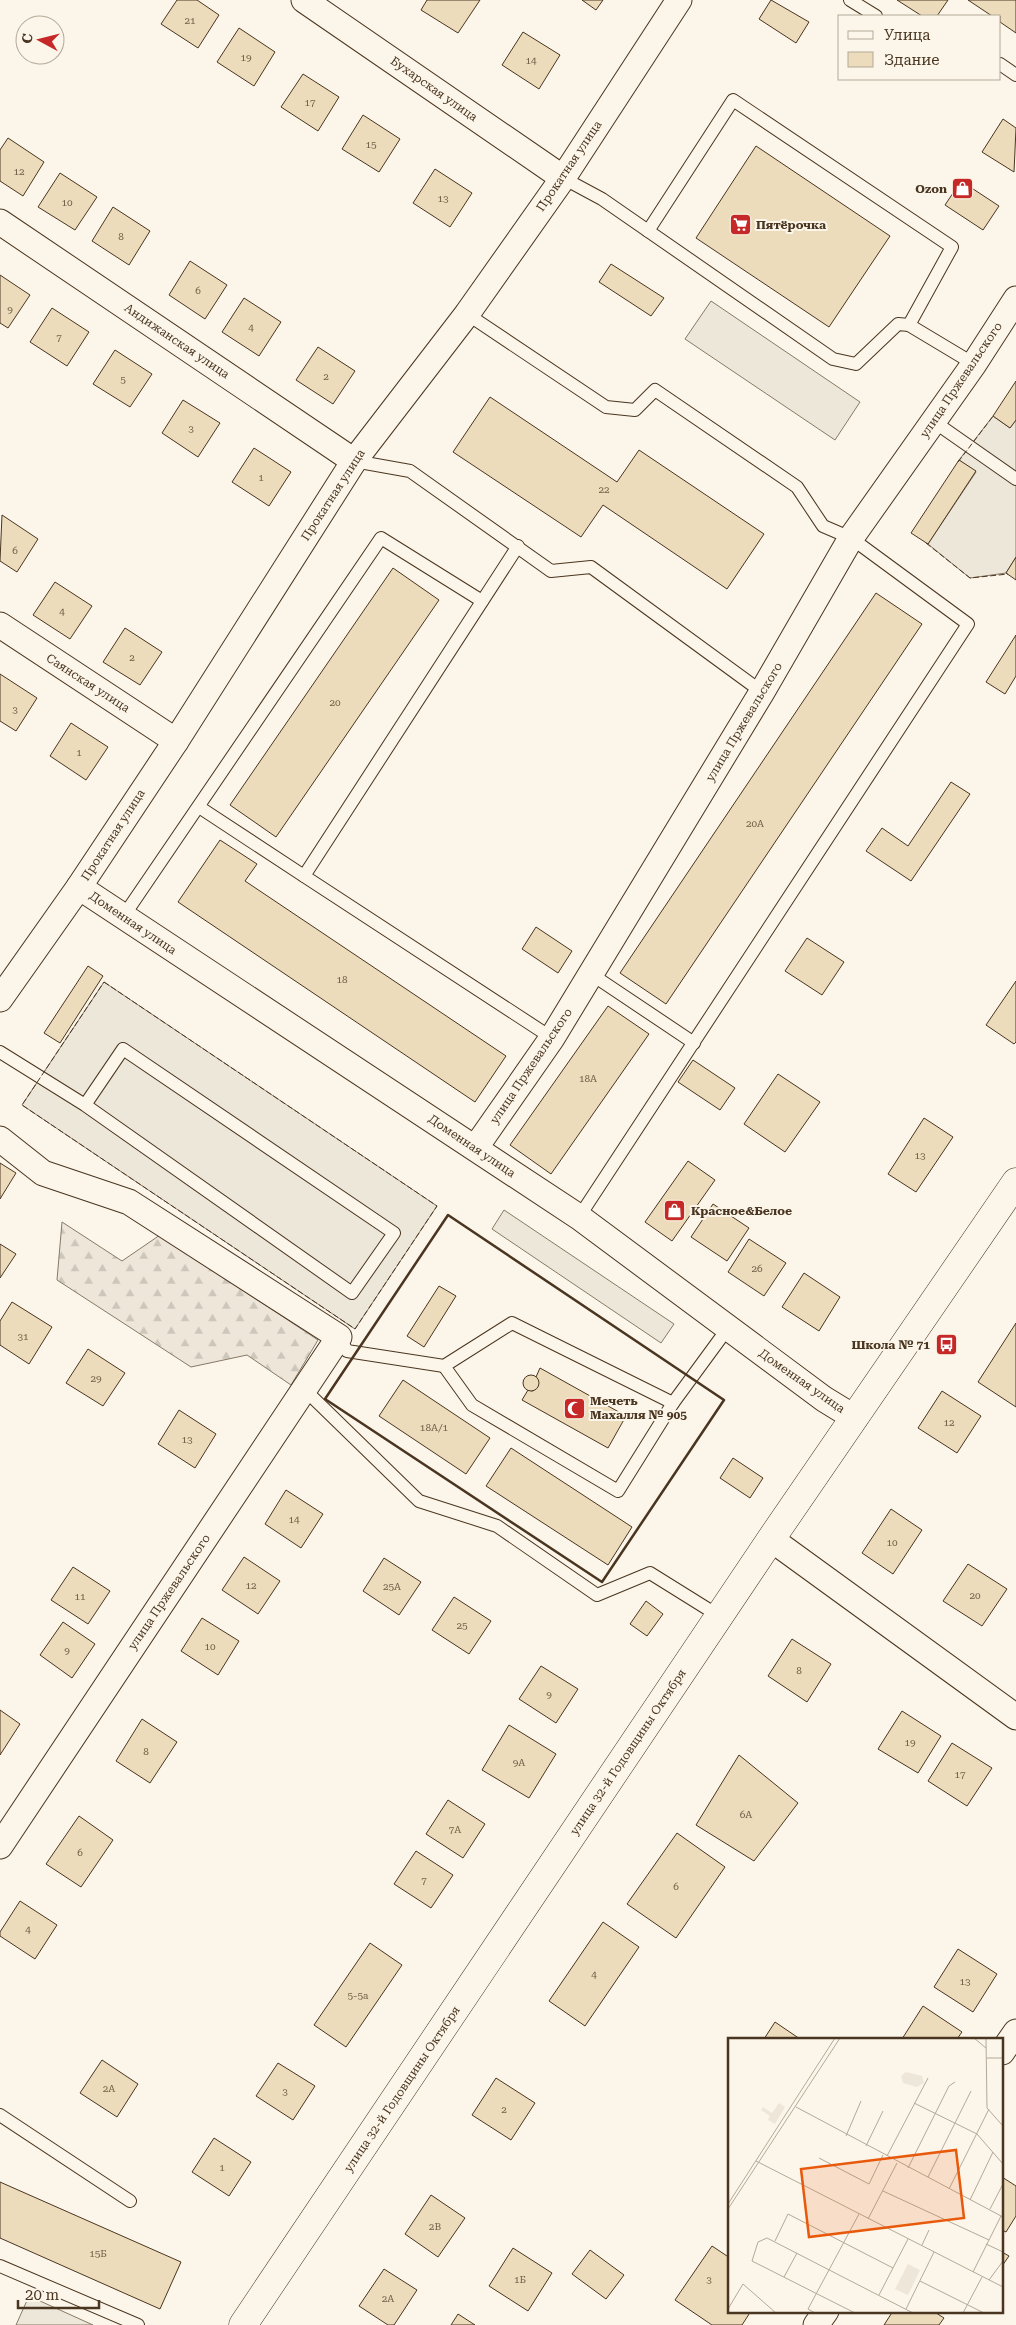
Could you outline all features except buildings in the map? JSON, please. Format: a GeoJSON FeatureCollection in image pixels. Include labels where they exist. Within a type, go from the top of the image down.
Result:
{"type":"FeatureCollection","features":[{"type":"Feature","properties":{"kind":"main road","name":"улица 32-й Годовщины Октября"},"geometry":{"type":"LineString","coordinates":[[243,2325],[771,1539],[1016,1182]]}},
{"type":"Feature","properties":{"kind":"street","name":"Бухарская улица"},"geometry":{"type":"LineString","coordinates":[[304,0],[563,178]]}},
{"type":"Feature","properties":{"kind":"street","name":"Прокатная улица"},"geometry":{"type":"LineString","coordinates":[[0,999],[79,887],[176,741],[354,461],[467,314],[563,178],[679,0]]}},
{"type":"Feature","properties":{"kind":"street","name":"Андижанская улица"},"geometry":{"type":"LineString","coordinates":[[0,222],[354,461]]}},
{"type":"Feature","properties":{"kind":"street","name":"улица Пржевальского"},"geometry":{"type":"LineString","coordinates":[[476,1147],[552,1038],[762,692],[851,538],[974,364],[1016,299]]}},
{"type":"Feature","properties":{"kind":"street","name":"Саянская улица"},"geometry":{"type":"LineString","coordinates":[[0,625],[176,741]]}},
{"type":"Feature","properties":{"kind":"street","name":"Доменная улица"},"geometry":{"type":"LineString","coordinates":[[79,887],[476,1147],[579,1218],[824,1399],[855,1418]]}},
{"type":"Feature","properties":{"kind":"street"},"geometry":{"type":"LineString","coordinates":[[0,1139],[43,1172],[128,1202],[339,1337]]}},
{"type":"Feature","properties":{"kind":"street","name":"улица Пржевальского"},"geometry":{"type":"LineString","coordinates":[[0,1846],[339,1337]]}},
{"type":"Feature","properties":{"kind":"street"},"geometry":{"type":"LineString","coordinates":[[771,1539],[1016,1717]]}},
{"type":"Feature","properties":{"kind":"street"},"geometry":{"type":"LineString","coordinates":[[1004,2049],[1016,2032]]}},
{"type":"Feature","properties":{"kind":"street"},"geometry":{"type":"LineString","coordinates":[[816,2325],[825,2312]]}},
{"type":"Feature","properties":{"kind":"lane"},"geometry":{"type":"LineString","coordinates":[[850,0],[874,15]]}},
{"type":"Feature","properties":{"kind":"lane"},"geometry":{"type":"LineString","coordinates":[[1001,65],[1016,75]]}},
{"type":"Feature","properties":{"kind":"lane"},"geometry":{"type":"LineString","coordinates":[[648,231],[733,100],[952,247],[909,325]]}},
{"type":"Feature","properties":{"kind":"lane"},"geometry":{"type":"LineString","coordinates":[[563,178],[602,199],[833,359],[856,364],[898,324],[909,325],[974,364]]}},
{"type":"Feature","properties":{"kind":"lane"},"geometry":{"type":"LineString","coordinates":[[467,314],[606,407],[635,410],[655,390],[797,487],[823,526],[851,538],[968,624],[579,1218]]}},
{"type":"Feature","properties":{"kind":"lane"},"geometry":{"type":"LineString","coordinates":[[933,422],[1016,479]]}},
{"type":"Feature","properties":{"kind":"lane"},"geometry":{"type":"LineString","coordinates":[[354,461],[410,471],[518,546],[550,571],[590,567],[762,692]]}},
{"type":"Feature","properties":{"kind":"lane"},"geometry":{"type":"LineString","coordinates":[[123,917],[381,538],[482,601]]}},
{"type":"Feature","properties":{"kind":"lane"},"geometry":{"type":"LineString","coordinates":[[304,876],[518,546]]}},
{"type":"Feature","properties":{"kind":"lane"},"geometry":{"type":"LineString","coordinates":[[199,807],[552,1038]]}},
{"type":"Feature","properties":{"kind":"lane"},"geometry":{"type":"LineString","coordinates":[[591,974],[694,1043]]}},
{"type":"Feature","properties":{"kind":"lane"},"geometry":{"type":"LineString","coordinates":[[0,1052],[85,1105],[352,1293],[394,1233],[122,1049],[85,1105]]}},
{"type":"Feature","properties":{"kind":"lane"},"geometry":{"type":"LineString","coordinates":[[339,1337],[347,1351],[444,1366],[512,1323],[673,1403]]}},
{"type":"Feature","properties":{"kind":"lane"},"geometry":{"type":"LineString","coordinates":[[444,1366],[472,1405],[618,1491],[673,1403],[728,1328]]}},
{"type":"Feature","properties":{"kind":"lane"},"geometry":{"type":"LineString","coordinates":[[304,1389],[419,1502],[497,1526],[597,1595],[650,1573],[719,1616]]}},
{"type":"Feature","properties":{"kind":"lane"},"geometry":{"type":"LineString","coordinates":[[0,2116],[130,2201]]}},
{"type":"Feature","properties":{"kind":"lane"},"geometry":{"type":"LineString","coordinates":[[0,2266],[138,2325]]}},
{"type":"Feature","properties":{"kind":"green space"},"geometry":{"type":"Polygon","coordinates":[[[62,1222],[122,1261],[160,1235],[318,1340],[291,1385],[247,1355],[191,1367],[57,1280],[62,1222]]]}},
{"type":"Feature","properties":{"kind":"shaded area"},"geometry":{"type":"Polygon","coordinates":[[[711,301],[860,402],[835,440],[685,339],[711,301]]]}},
{"type":"Feature","properties":{"kind":"shaded area"},"geometry":{"type":"Polygon","coordinates":[[[993,416],[1010,428],[1016,420],[1016,557],[1006,573],[970,578],[928,544],[976,472],[959,460],[993,416]]]}},
{"type":"Feature","properties":{"kind":"shaded area"},"geometry":{"type":"Polygon","coordinates":[[[104,982],[437,1206],[355,1329],[22,1105],[104,982]]]}},
{"type":"Feature","properties":{"kind":"shaded area"},"geometry":{"type":"Polygon","coordinates":[[[504,1210],[674,1324],[661,1343],[492,1229],[504,1210]]]}},
{"type":"Feature","properties":{"kind":"shaded area"},"geometry":{"type":"Polygon","coordinates":[[[29,2296],[93,2325],[16,2325],[29,2296]]]}},
{"type":"Feature","properties":{"kind":"fence"},"geometry":{"type":"LineString","coordinates":[[958,462],[994,415]]}},
{"type":"Feature","properties":{"kind":"fence"},"geometry":{"type":"LineString","coordinates":[[926,543],[970,578],[1008,574]]}},
{"type":"Feature","properties":{"kind":"fence"},"geometry":{"type":"LineString","coordinates":[[104,982],[437,1206],[355,1329],[22,1105],[104,982]]}},
{"type":"Feature","properties":{"kind":"wall"},"geometry":{"type":"LineString","coordinates":[[448,1215],[724,1400],[602,1582],[325,1399],[448,1215]]}},
{"type":"Feature","properties":{"kind":"place","name":"Ozon"},"geometry":{"type":"Point","coordinates":[963,189]}},
{"type":"Feature","properties":{"kind":"place","name":"Пятёрочка"},"geometry":{"type":"Point","coordinates":[740,225]}},
{"type":"Feature","properties":{"kind":"place","name":"Красное&Белое"},"geometry":{"type":"Point","coordinates":[675,1211]}},
{"type":"Feature","properties":{"kind":"place","name":"Школа № 71"},"geometry":{"type":"Point","coordinates":[946,1345]}},
{"type":"Feature","properties":{"kind":"place","name":"Мечеть Махалля № 905"},"geometry":{"type":"Point","coordinates":[574,1408]}}]}
